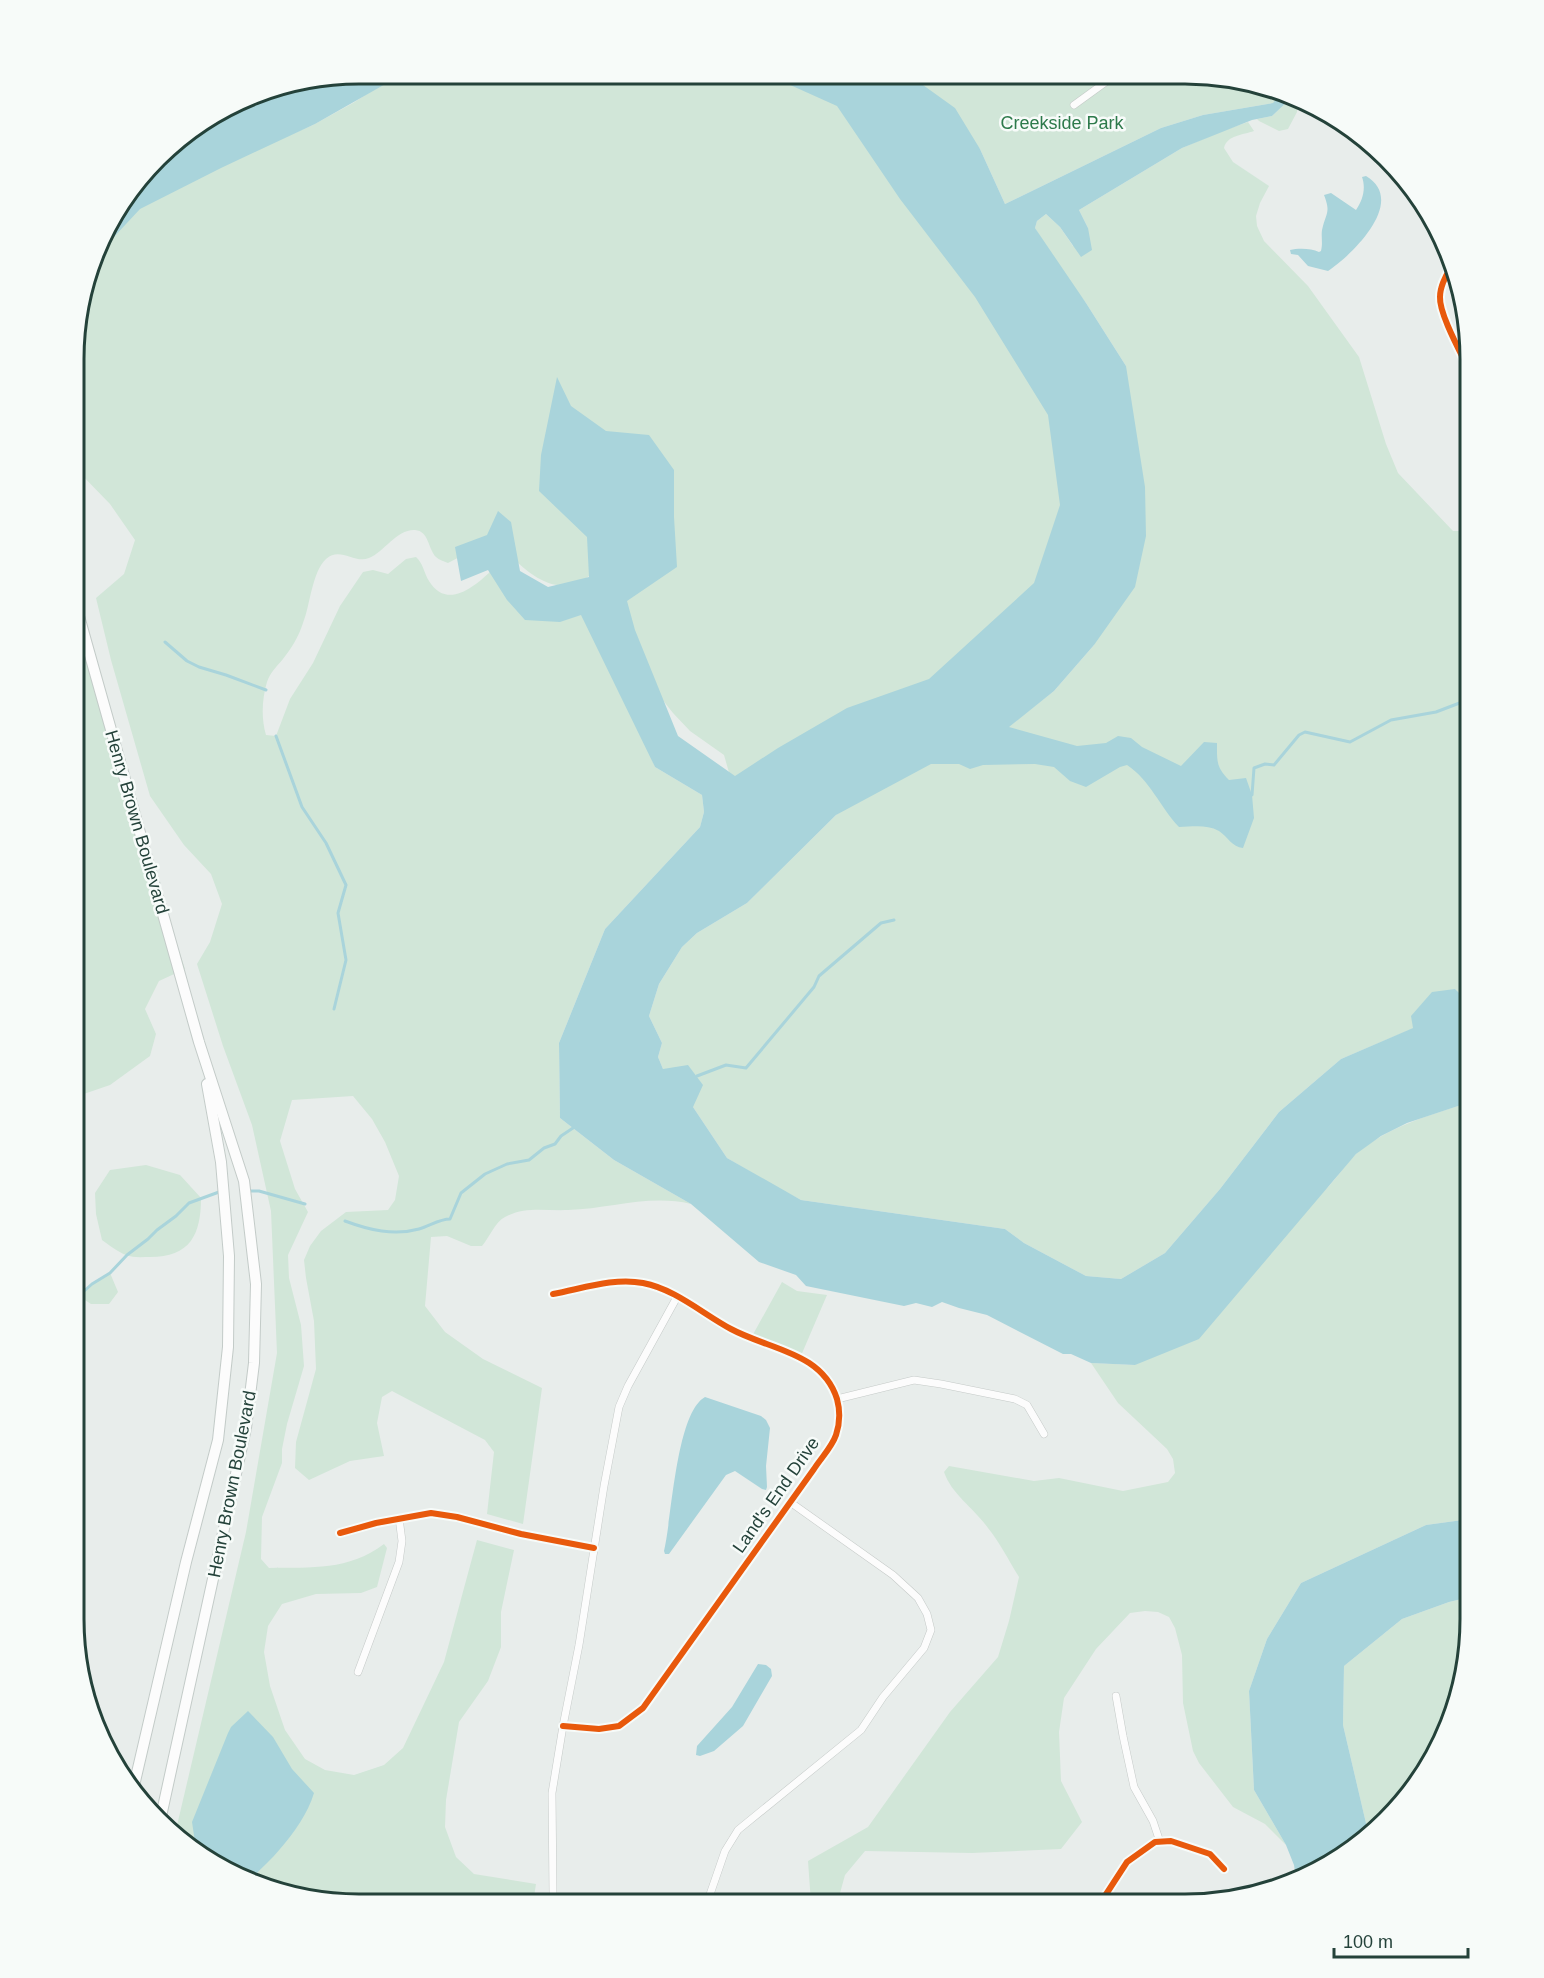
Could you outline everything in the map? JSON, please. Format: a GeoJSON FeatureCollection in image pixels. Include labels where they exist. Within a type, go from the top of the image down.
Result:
{"type":"FeatureCollection","features":[{"type":"Feature","properties":{"kind":"main road","name":"Henry Brown Boulevard"},"geometry":{"type":"LineString","coordinates":[[84,634],[199,1042],[244,1181],[256,1284],[254,1363],[246,1428],[162,1810]]}},
{"type":"Feature","properties":{"kind":"main road","name":"Henry Brown Boulevard"},"geometry":{"type":"LineString","coordinates":[[136,1779],[186,1562],[218,1440],[228,1347],[229,1256],[221,1162],[199,1042]]}},
{"type":"Feature","properties":{"kind":"street"},"geometry":{"type":"LineString","coordinates":[[1074,105],[1103,84]]}},
{"type":"Feature","properties":{"kind":"street"},"geometry":{"type":"LineString","coordinates":[[1446,275],[1440,298],[1446,320],[1459,349]]}},
{"type":"Feature","properties":{"kind":"street","name":"Land's End Drive"},"geometry":{"type":"LineString","coordinates":[[553,1294],[626,1281],[644,1283],[677,1297],[733,1330],[808,1361],[821,1370],[833,1387],[840,1420],[836,1436],[643,1708],[619,1726],[599,1729],[563,1726]]}},
{"type":"Feature","properties":{"kind":"street"},"geometry":{"type":"LineString","coordinates":[[553,1894],[552,1793],[619,1407],[628,1386],[677,1297]]}},
{"type":"Feature","properties":{"kind":"street"},"geometry":{"type":"LineString","coordinates":[[837,1399],[914,1380],[942,1384],[1015,1399],[1027,1405],[1044,1434]]}},
{"type":"Feature","properties":{"kind":"street"},"geometry":{"type":"LineString","coordinates":[[710,1894],[725,1851],[738,1830],[861,1730],[883,1697],[924,1647],[931,1630],[927,1614],[918,1598],[893,1575],[790,1502]]}},
{"type":"Feature","properties":{"kind":"street"},"geometry":{"type":"LineString","coordinates":[[340,1533],[376,1523],[431,1513],[594,1548]]}},
{"type":"Feature","properties":{"kind":"street"},"geometry":{"type":"LineString","coordinates":[[358,1672],[399,1562],[402,1541],[399,1518]]}},
{"type":"Feature","properties":{"kind":"street"},"geometry":{"type":"LineString","coordinates":[[1116,1696],[1134,1787],[1154,1821],[1160,1842]]}},
{"type":"Feature","properties":{"kind":"street"},"geometry":{"type":"LineString","coordinates":[[1107,1894],[1127,1862],[1155,1842],[1172,1841],[1210,1854],[1224,1869]]}},
{"type":"Feature","properties":{"kind":"green space"},"geometry":{"type":"Polygon","coordinates":[[[382,84],[818,84],[837,97],[1067,428],[1053,618],[732,783],[724,755],[690,731],[654,689],[593,573],[579,582],[565,585],[552,584],[527,570],[494,539],[448,563],[433,554],[426,537],[420,531],[415,530],[402,533],[369,558],[358,559],[337,554],[331,555],[317,572],[297,637],[267,682],[263,708],[264,729],[266,735],[276,736],[290,699],[313,663],[340,606],[363,572],[373,570],[388,574],[406,559],[416,557],[436,590],[452,595],[469,589],[491,571],[588,607],[655,767],[702,795],[704,812],[700,827],[605,929],[559,1043],[560,1118],[614,1160],[691,1204],[675,1201],[645,1201],[584,1209],[520,1211],[501,1219],[482,1246],[471,1246],[447,1236],[431,1237],[425,1306],[445,1332],[483,1359],[542,1388],[523,1524],[487,1514],[494,1452],[485,1440],[392,1391],[382,1397],[377,1423],[384,1456],[350,1461],[309,1480],[295,1468],[296,1442],[316,1369],[314,1321],[304,1260],[310,1246],[321,1231],[346,1212],[388,1210],[395,1200],[399,1176],[385,1142],[372,1119],[353,1096],[292,1100],[280,1141],[295,1189],[308,1212],[288,1255],[289,1278],[301,1325],[304,1366],[287,1424],[282,1463],[262,1517],[261,1559],[269,1568],[329,1566],[357,1559],[384,1544],[387,1548],[377,1587],[361,1593],[316,1594],[282,1604],[268,1626],[264,1652],[270,1686],[285,1730],[305,1759],[325,1770],[354,1775],[384,1765],[403,1748],[444,1662],[477,1540],[514,1550],[501,1612],[501,1647],[488,1681],[459,1722],[446,1800],[445,1827],[456,1857],[474,1874],[536,1884],[534,1894],[359,1894],[306,1889],[288,1885],[237,1866],[206,1848],[177,1825],[246,1532],[277,1353],[271,1211],[252,1125],[223,1046],[197,964],[210,942],[222,904],[211,874],[184,845],[150,796],[111,660],[96,598],[124,574],[135,540],[110,504],[84,477],[86,323],[93,288],[105,254],[112,237],[132,204],[313,125],[382,84]]]}},
{"type":"Feature","properties":{"kind":"green space","name":"Creekside Park"},"geometry":{"type":"Polygon","coordinates":[[[917,84],[1185,84],[1221,86],[1256,93],[1276,100],[1274,103],[1203,115],[1161,128],[1005,204],[980,149],[917,84]]]}},
{"type":"Feature","properties":{"kind":"green space"},"geometry":{"type":"Polygon","coordinates":[[[1285,103],[1297,108],[1288,129],[1279,131],[1257,119],[1272,116],[1285,103]]]}},
{"type":"Feature","properties":{"kind":"green space"},"geometry":{"type":"Polygon","coordinates":[[[1248,122],[1254,131],[1228,140],[1224,148],[1233,162],[1269,186],[1256,216],[1257,226],[1264,241],[1308,286],[1359,357],[1386,444],[1398,473],[1453,531],[1460,531],[1460,994],[1455,989],[1414,1028],[1341,1059],[1279,1112],[1220,1189],[1165,1253],[1121,1279],[1086,1276],[1024,1243],[1005,1229],[801,1200],[727,1158],[693,1107],[663,1069],[658,1057],[662,1043],[649,1016],[659,984],[682,947],[697,933],[747,903],[836,815],[891,777],[1008,727],[1054,691],[1094,645],[1126,366],[1086,303],[1056,264],[1035,228],[1037,221],[1046,214],[1060,227],[1073,246],[1088,228],[1079,210],[1182,148],[1248,122]]]}},
{"type":"Feature","properties":{"kind":"green space"},"geometry":{"type":"Polygon","coordinates":[[[84,622],[155,878],[185,969],[159,981],[145,1009],[156,1034],[150,1056],[110,1085],[84,1094],[84,622]]]}},
{"type":"Feature","properties":{"kind":"green space"},"geometry":{"type":"Polygon","coordinates":[[[1460,1105],[1460,1520],[1426,1525],[1301,1583],[1267,1639],[1249,1691],[1254,1790],[1286,1845],[1265,1824],[1233,1807],[1199,1763],[1193,1751],[1183,1703],[1182,1655],[1175,1628],[1169,1617],[1158,1612],[1145,1611],[1130,1613],[1096,1649],[1064,1698],[1059,1732],[1061,1781],[1082,1822],[1061,1849],[972,1853],[865,1851],[845,1875],[840,1894],[810,1894],[808,1861],[868,1827],[950,1712],[998,1657],[1019,1577],[992,1534],[952,1488],[944,1472],[949,1466],[1034,1481],[1059,1478],[1123,1491],[1168,1482],[1175,1473],[1173,1459],[1167,1449],[1118,1403],[1091,1363],[1135,1365],[1329,1186],[1356,1154],[1382,1136],[1425,1117],[1460,1105]]]}},
{"type":"Feature","properties":{"kind":"green space"},"geometry":{"type":"Polygon","coordinates":[[[146,1165],[180,1175],[201,1198],[199,1223],[190,1241],[175,1253],[164,1256],[132,1257],[102,1240],[96,1214],[95,1193],[110,1170],[146,1165]]]}},
{"type":"Feature","properties":{"kind":"green space"},"geometry":{"type":"Polygon","coordinates":[[[110,1273],[118,1292],[109,1304],[91,1304],[84,1299],[84,1291],[110,1273]]]}},
{"type":"Feature","properties":{"kind":"green space"},"geometry":{"type":"Polygon","coordinates":[[[782,1282],[797,1291],[827,1295],[800,1358],[751,1338],[782,1282]]]}},
{"type":"Feature","properties":{"kind":"green space"},"geometry":{"type":"Polygon","coordinates":[[[1460,1599],[1458,1655],[1451,1690],[1439,1724],[1414,1772],[1392,1800],[1367,1825],[1343,1725],[1344,1666],[1402,1619],[1460,1599]]]}},
{"type":"Feature","properties":{"kind":"water"},"geometry":{"type":"Polygon","coordinates":[[[385,84],[315,124],[140,209],[110,241],[130,206],[152,178],[178,152],[206,130],[237,112],[288,93],[306,89],[323,86],[385,84]]]}},
{"type":"Feature","properties":{"kind":"water"},"geometry":{"type":"Polygon","coordinates":[[[788,84],[922,84],[955,108],[980,149],[1005,204],[1161,128],[1203,115],[1273,103],[1276,100],[1285,103],[1272,116],[1252,120],[1182,148],[1079,210],[1088,228],[1092,250],[1081,257],[1060,227],[1046,214],[1037,221],[1035,228],[1126,366],[1145,487],[1146,536],[1135,587],[1094,645],[1054,691],[1009,727],[1077,746],[1106,743],[1118,736],[1131,738],[1142,747],[1181,766],[1204,742],[1217,743],[1219,767],[1229,780],[1246,778],[1252,795],[1254,818],[1243,848],[1236,846],[1222,833],[1209,827],[1179,827],[1149,786],[1127,765],[1086,787],[1070,781],[1054,767],[1035,764],[983,765],[970,769],[959,764],[931,764],[836,815],[747,903],[697,933],[682,947],[659,984],[649,1016],[662,1043],[658,1057],[663,1069],[688,1065],[703,1085],[693,1107],[727,1158],[801,1200],[1005,1229],[1024,1243],[1086,1276],[1121,1279],[1165,1253],[1220,1189],[1279,1112],[1341,1059],[1413,1028],[1411,1016],[1432,992],[1455,989],[1460,994],[1460,1105],[1407,1123],[1381,1136],[1356,1154],[1199,1339],[1135,1365],[1091,1363],[1071,1354],[1063,1354],[987,1315],[942,1302],[932,1307],[916,1303],[904,1306],[806,1286],[796,1275],[759,1262],[691,1204],[614,1160],[560,1118],[559,1043],[605,929],[700,827],[704,812],[702,795],[655,767],[581,615],[560,622],[525,620],[507,600],[488,570],[461,581],[455,547],[487,535],[498,511],[511,522],[520,571],[548,587],[589,577],[587,537],[539,491],[541,455],[557,377],[571,406],[606,431],[649,435],[674,470],[677,567],[627,601],[635,630],[678,736],[735,776],[847,708],[929,679],[1034,583],[1060,505],[1048,415],[975,297],[900,199],[837,106],[788,84]]]}},
{"type":"Feature","properties":{"kind":"water"},"geometry":{"type":"Polygon","coordinates":[[[1366,176],[1377,187],[1381,199],[1379,213],[1362,241],[1328,271],[1308,266],[1298,255],[1291,254],[1290,250],[1297,249],[1321,251],[1322,230],[1327,213],[1324,195],[1331,193],[1356,210],[1363,194],[1362,177],[1366,176]]]}},
{"type":"Feature","properties":{"kind":"water"},"geometry":{"type":"Polygon","coordinates":[[[705,1397],[761,1416],[766,1420],[770,1428],[766,1466],[767,1487],[766,1490],[762,1489],[735,1471],[726,1475],[669,1554],[665,1554],[681,1444],[687,1423],[695,1407],[705,1397]]]}},
{"type":"Feature","properties":{"kind":"water"},"geometry":{"type":"Polygon","coordinates":[[[1460,1520],[1460,1599],[1402,1619],[1344,1666],[1343,1725],[1367,1825],[1338,1848],[1295,1871],[1286,1845],[1254,1790],[1249,1691],[1267,1639],[1301,1583],[1426,1525],[1460,1520]]]}},
{"type":"Feature","properties":{"kind":"water"},"geometry":{"type":"Polygon","coordinates":[[[758,1664],[766,1665],[771,1669],[772,1676],[743,1726],[714,1751],[700,1756],[696,1755],[697,1746],[732,1707],[758,1664]]]}},
{"type":"Feature","properties":{"kind":"water"},"geometry":{"type":"Polygon","coordinates":[[[248,1711],[273,1737],[292,1769],[314,1793],[295,1830],[256,1874],[237,1866],[195,1839],[192,1822],[231,1727],[248,1711]]]}},
{"type":"Feature","properties":{"kind":"waterway"},"geometry":{"type":"LineString","coordinates":[[165,642],[187,661],[199,667],[266,690]]}},
{"type":"Feature","properties":{"kind":"waterway"},"geometry":{"type":"LineString","coordinates":[[1252,795],[1254,768],[1265,764],[1274,765],[1299,735],[1305,732],[1350,742],[1391,720],[1436,712],[1460,703]]}},
{"type":"Feature","properties":{"kind":"waterway"},"geometry":{"type":"LineString","coordinates":[[276,736],[302,807],[326,843],[346,885],[338,913],[346,960],[334,1009]]}},
{"type":"Feature","properties":{"kind":"waterway"},"geometry":{"type":"LineString","coordinates":[[697,1076],[726,1065],[746,1068],[814,987],[819,976],[881,923],[894,920]]}},
{"type":"Feature","properties":{"kind":"waterway"},"geometry":{"type":"LineString","coordinates":[[345,1221],[372,1229],[400,1232],[419,1229],[450,1219],[461,1193],[485,1174],[507,1164],[529,1160],[544,1148],[555,1144],[561,1136],[573,1128]]}},
{"type":"Feature","properties":{"kind":"waterway"},"geometry":{"type":"LineString","coordinates":[[251,1191],[259,1191],[305,1204]]}},
{"type":"Feature","properties":{"kind":"waterway"},"geometry":{"type":"LineString","coordinates":[[84,1291],[110,1273],[127,1255],[189,1203],[219,1192]]}},
{"type":"Feature","properties":{"kind":"cycle path"},"geometry":{"type":"LineString","coordinates":[[1447,276],[1442,286],[1441,304],[1447,324],[1460,350]]}},
{"type":"Feature","properties":{"kind":"cycle path"},"geometry":{"type":"LineString","coordinates":[[553,1294],[621,1281],[655,1286],[689,1303],[731,1329],[807,1362],[820,1371],[830,1383],[837,1399],[839,1412],[837,1430],[829,1448],[643,1708],[619,1726],[599,1729],[563,1726]]}},
{"type":"Feature","properties":{"kind":"cycle path"},"geometry":{"type":"LineString","coordinates":[[340,1533],[376,1523],[431,1513],[594,1548]]}},
{"type":"Feature","properties":{"kind":"cycle path"},"geometry":{"type":"LineString","coordinates":[[1106,1894],[1127,1862],[1155,1842],[1171,1841],[1210,1854],[1224,1869]]}}]}
